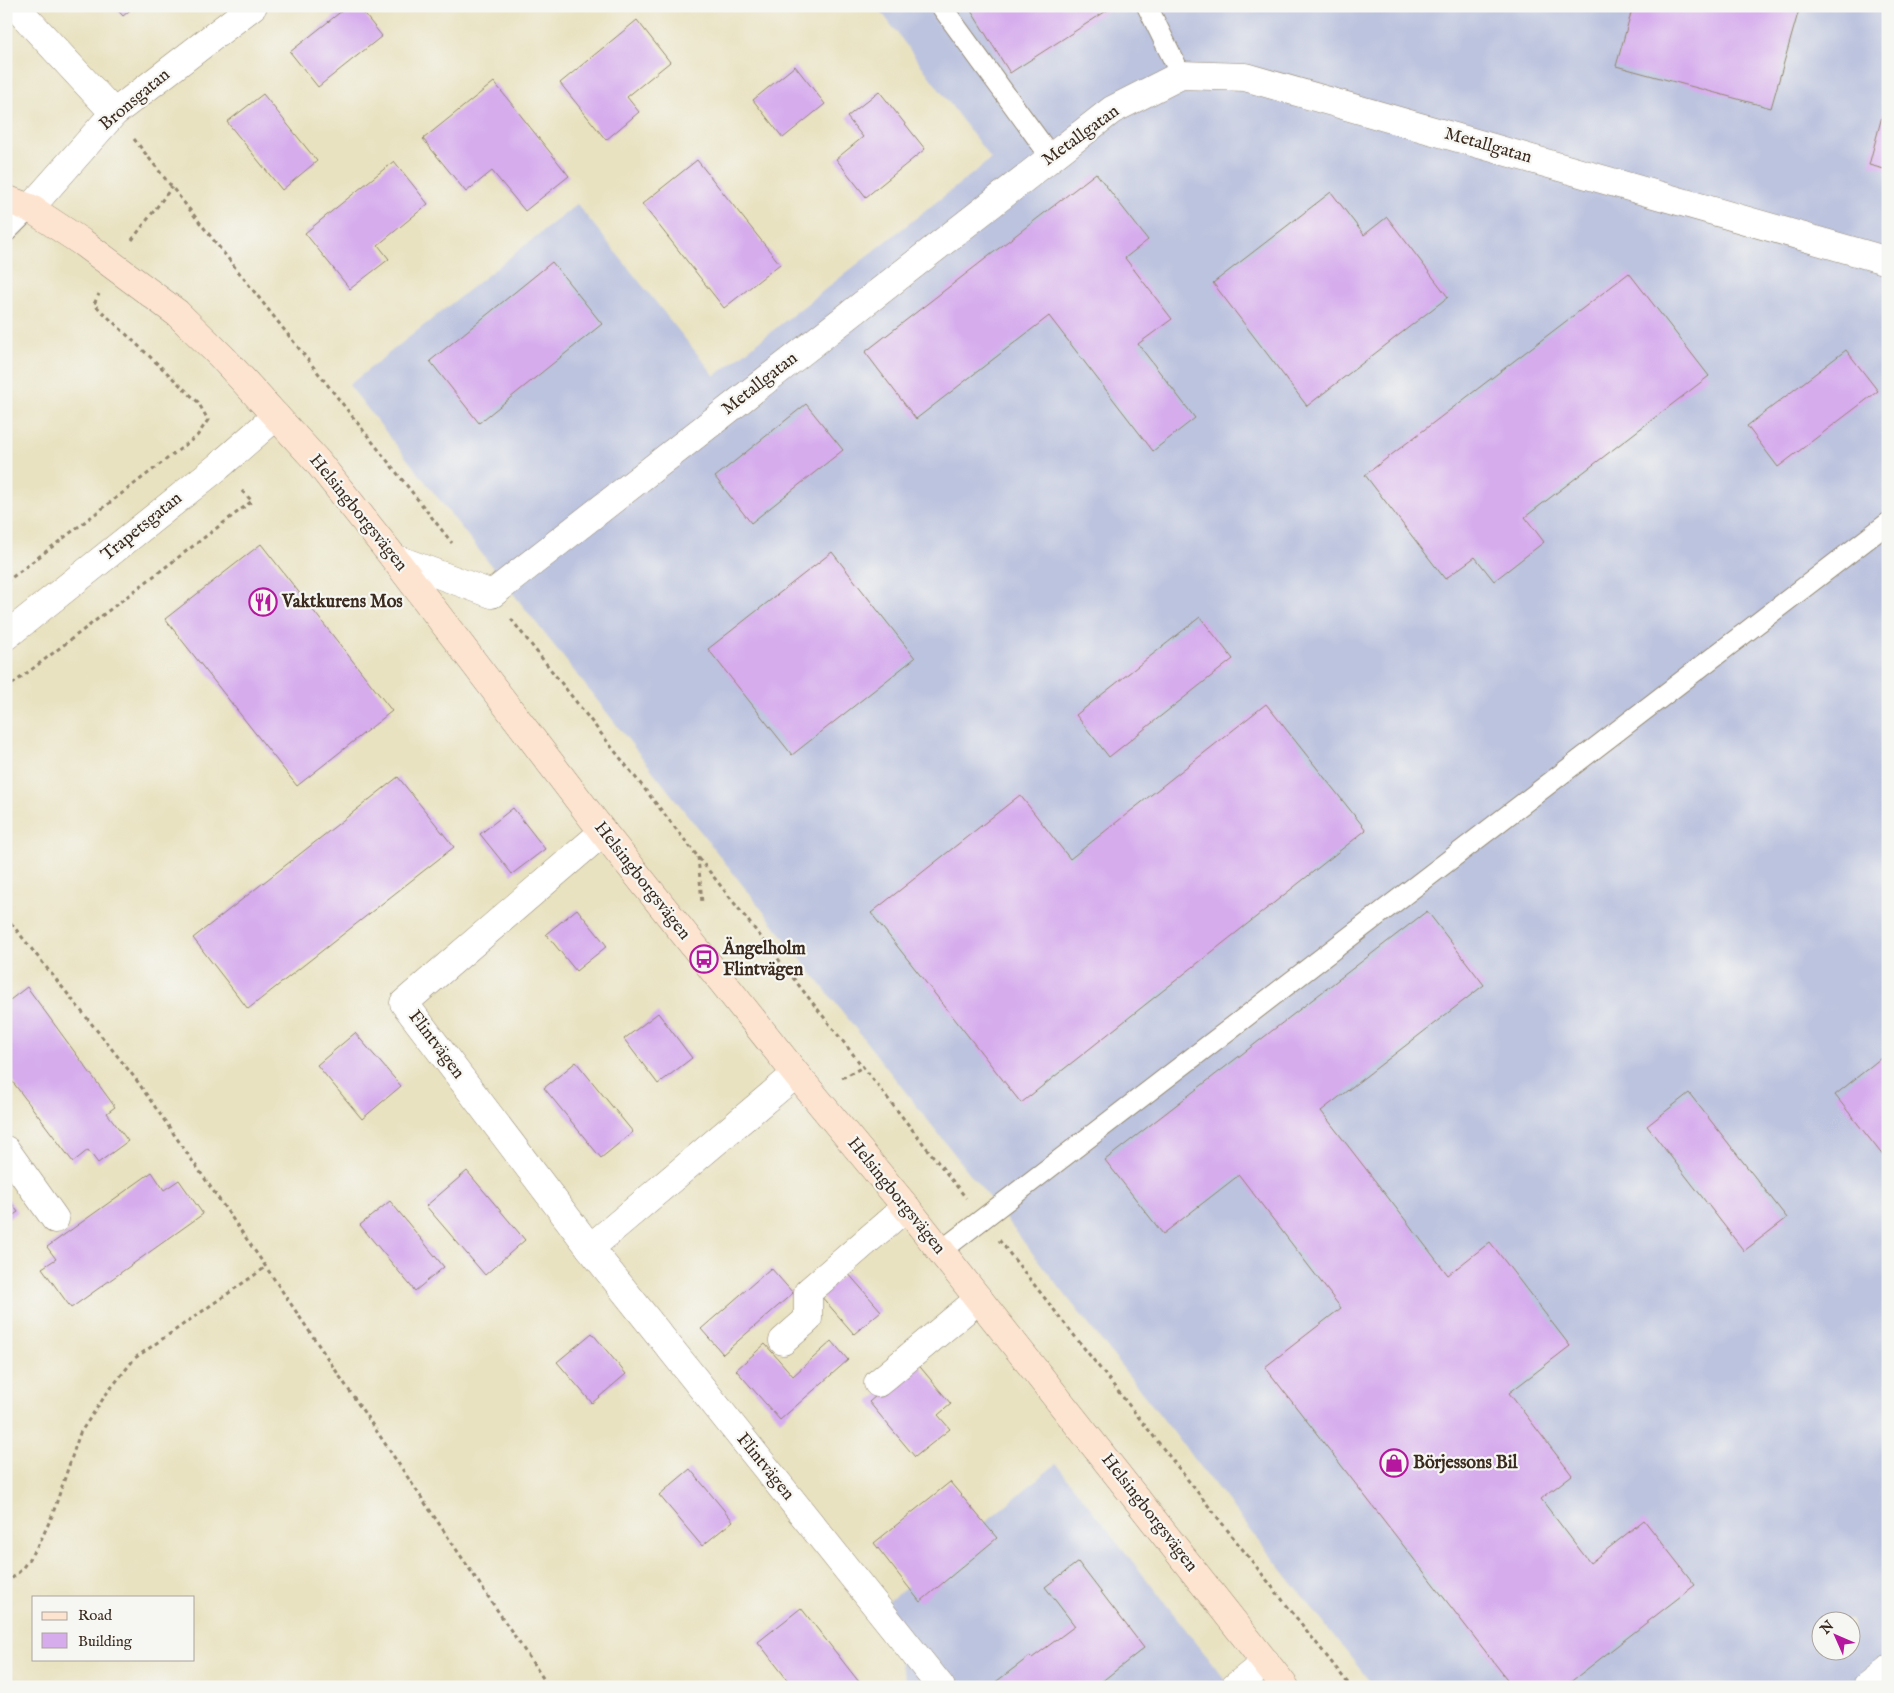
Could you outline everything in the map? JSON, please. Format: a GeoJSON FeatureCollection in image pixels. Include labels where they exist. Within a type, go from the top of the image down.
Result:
{"type":"FeatureCollection","features":[{"type":"Feature","properties":{"kind":"main road","name":"Helsingborgsvägen"},"geometry":{"type":"LineString","coordinates":[[18,203],[113,264],[177,314],[221,356],[317,461],[394,558],[603,832],[796,1074],[906,1207],[1285,1687]]}},
{"type":"Feature","properties":{"kind":"street"},"geometry":{"type":"LineString","coordinates":[[15,6],[114,113]]}},
{"type":"Feature","properties":{"kind":"street","name":"Bronsgatan"},"geometry":{"type":"LineString","coordinates":[[18,203],[114,113],[253,6]]}},
{"type":"Feature","properties":{"kind":"street","name":"Metallgatan"},"geometry":{"type":"LineString","coordinates":[[492,594],[1112,110],[1181,75],[1245,76],[1888,261]]}},
{"type":"Feature","properties":{"kind":"street","name":"Trapetsgatan"},"geometry":{"type":"LineString","coordinates":[[6,636],[219,466],[276,416]]}},
{"type":"Feature","properties":{"kind":"street"},"geometry":{"type":"LineString","coordinates":[[394,558],[492,594]]}},
{"type":"Feature","properties":{"kind":"street","name":"Flintvägen"},"geometry":{"type":"LineString","coordinates":[[603,832],[404,1003],[590,1248],[941,1687]]}},
{"type":"Feature","properties":{"kind":"street"},"geometry":{"type":"LineString","coordinates":[[590,1248],[796,1074]]}},
{"type":"Feature","properties":{"kind":"street"},"geometry":{"type":"LineString","coordinates":[[6,1150],[55,1218]]}},
{"type":"Feature","properties":{"kind":"street"},"geometry":{"type":"LineString","coordinates":[[783,1341],[808,1319],[808,1292],[906,1207]]}},
{"type":"Feature","properties":{"kind":"street"},"geometry":{"type":"LineString","coordinates":[[878,1383],[979,1299]]}},
{"type":"Feature","properties":{"kind":"street"},"geometry":{"type":"LineString","coordinates":[[1235,1687],[1266,1662]]}},
{"type":"Feature","properties":{"kind":"street"},"geometry":{"type":"LineString","coordinates":[[1867,1687],[1888,1670]]}},
{"type":"Feature","properties":{"kind":"lane"},"geometry":{"type":"LineString","coordinates":[[941,6],[1051,157]]}},
{"type":"Feature","properties":{"kind":"lane"},"geometry":{"type":"LineString","coordinates":[[1147,6],[1181,75]]}},
{"type":"Feature","properties":{"kind":"lane"},"geometry":{"type":"LineString","coordinates":[[6,232],[18,203]]}},
{"type":"Feature","properties":{"kind":"lane"},"geometry":{"type":"LineString","coordinates":[[941,1251],[1888,523]]}},
{"type":"Feature","properties":{"kind":"path"},"geometry":{"type":"LineString","coordinates":[[114,113],[455,547]]}},
{"type":"Feature","properties":{"kind":"path"},"geometry":{"type":"LineString","coordinates":[[6,582],[197,436],[208,420],[198,402],[94,304],[113,264],[172,187]]}},
{"type":"Feature","properties":{"kind":"path"},"geometry":{"type":"LineString","coordinates":[[6,689],[252,501],[219,466],[197,436]]}},
{"type":"Feature","properties":{"kind":"path"},"geometry":{"type":"LineString","coordinates":[[492,594],[1350,1687]]}},
{"type":"Feature","properties":{"kind":"path"},"geometry":{"type":"LineString","coordinates":[[698,857],[703,909]]}},
{"type":"Feature","properties":{"kind":"path"},"geometry":{"type":"LineString","coordinates":[[6,917],[135,1078],[266,1267],[550,1687]]}},
{"type":"Feature","properties":{"kind":"path"},"geometry":{"type":"LineString","coordinates":[[6,1584],[22,1570],[40,1542],[52,1516],[80,1433],[107,1393],[135,1358],[266,1267]]}},
{"type":"Feature","properties":{"kind":"shaded area"},"geometry":{"type":"Polygon","coordinates":[[[877,6],[1888,6],[1888,1687],[1374,1687],[349,385],[577,204],[715,376],[991,159],[877,6]]]}},
{"type":"Feature","properties":{"kind":"shaded area"},"geometry":{"type":"Polygon","coordinates":[[[1056,1464],[1231,1687],[908,1687],[883,1606],[1056,1464]]]}},
{"type":"Feature","properties":{"kind":"building"},"geometry":{"type":"Polygon","coordinates":[[[114,6],[135,6],[123,16],[114,6]]]}},
{"type":"Feature","properties":{"kind":"building"},"geometry":{"type":"Polygon","coordinates":[[[348,6],[358,6],[382,36],[318,87],[290,52],[348,6]]]}},
{"type":"Feature","properties":{"kind":"building"},"geometry":{"type":"Polygon","coordinates":[[[968,6],[1114,6],[1010,73],[968,6]]]}},
{"type":"Feature","properties":{"kind":"building"},"geometry":{"type":"Polygon","coordinates":[[[1633,6],[1800,6],[1771,108],[1616,66],[1633,6]]]}},
{"type":"Feature","properties":{"kind":"building"},"geometry":{"type":"Polygon","coordinates":[[[637,20],[670,62],[627,97],[639,112],[606,140],[560,83],[637,20]]]}},
{"type":"Feature","properties":{"kind":"building"},"geometry":{"type":"Polygon","coordinates":[[[795,66],[825,104],[783,138],[753,100],[795,66]]]}},
{"type":"Feature","properties":{"kind":"building"},"geometry":{"type":"Polygon","coordinates":[[[494,82],[569,176],[525,211],[492,171],[466,192],[423,139],[494,82]]]}},
{"type":"Feature","properties":{"kind":"building"},"geometry":{"type":"Polygon","coordinates":[[[879,91],[925,149],[866,197],[836,159],[863,137],[847,117],[879,91]]]}},
{"type":"Feature","properties":{"kind":"building"},"geometry":{"type":"Polygon","coordinates":[[[263,94],[317,161],[282,190],[227,122],[263,94]]]}},
{"type":"Feature","properties":{"kind":"building"},"geometry":{"type":"Polygon","coordinates":[[[1885,105],[1888,106],[1888,170],[1869,165],[1885,105]]]}},
{"type":"Feature","properties":{"kind":"building"},"geometry":{"type":"Polygon","coordinates":[[[697,160],[780,264],[724,308],[642,204],[697,160]]]}},
{"type":"Feature","properties":{"kind":"building"},"geometry":{"type":"Polygon","coordinates":[[[394,161],[428,204],[378,245],[389,259],[350,289],[305,233],[394,161]]]}},
{"type":"Feature","properties":{"kind":"building"},"geometry":{"type":"Polygon","coordinates":[[[1096,173],[1148,240],[1125,258],[1172,319],[1138,344],[1195,418],[1153,451],[1049,316],[916,419],[865,352],[1096,173]]]}},
{"type":"Feature","properties":{"kind":"building"},"geometry":{"type":"Polygon","coordinates":[[[1331,192],[1364,235],[1387,217],[1448,297],[1307,406],[1213,283],[1331,192]]]}},
{"type":"Feature","properties":{"kind":"building"},"geometry":{"type":"Polygon","coordinates":[[[552,262],[602,324],[479,423],[430,361],[552,262]]]}},
{"type":"Feature","properties":{"kind":"building"},"geometry":{"type":"Polygon","coordinates":[[[1629,273],[1709,376],[1525,517],[1544,542],[1494,581],[1475,557],[1445,579],[1365,475],[1629,273]]]}},
{"type":"Feature","properties":{"kind":"building"},"geometry":{"type":"Polygon","coordinates":[[[1846,350],[1878,391],[1778,467],[1747,426],[1846,350]]]}},
{"type":"Feature","properties":{"kind":"building"},"geometry":{"type":"Polygon","coordinates":[[[806,404],[843,450],[751,523],[715,477],[806,404]]]}},
{"type":"Feature","properties":{"kind":"building"},"geometry":{"type":"Polygon","coordinates":[[[261,544],[392,711],[297,786],[165,619],[261,544]]]}},
{"type":"Feature","properties":{"kind":"building"},"geometry":{"type":"Polygon","coordinates":[[[832,552],[915,658],[792,755],[708,649],[832,552]]]}},
{"type":"Feature","properties":{"kind":"building"},"geometry":{"type":"Polygon","coordinates":[[[1200,617],[1233,659],[1109,757],[1076,715],[1200,617]]]}},
{"type":"Feature","properties":{"kind":"building"},"geometry":{"type":"Polygon","coordinates":[[[1266,704],[1366,830],[1021,1103],[871,913],[1020,795],[1070,859],[1266,704]]]}},
{"type":"Feature","properties":{"kind":"building"},"geometry":{"type":"Polygon","coordinates":[[[398,777],[454,847],[248,1009],[193,938],[398,777]]]}},
{"type":"Feature","properties":{"kind":"building"},"geometry":{"type":"Polygon","coordinates":[[[513,808],[545,849],[512,874],[480,834],[513,808]]]}},
{"type":"Feature","properties":{"kind":"building"},"geometry":{"type":"Polygon","coordinates":[[[577,909],[607,946],[576,971],[546,934],[577,909]]]}},
{"type":"Feature","properties":{"kind":"building"},"geometry":{"type":"Polygon","coordinates":[[[1427,911],[1484,985],[1321,1111],[1448,1275],[1490,1242],[1570,1346],[1509,1393],[1572,1475],[1541,1499],[1590,1563],[1644,1520],[1695,1585],[1564,1687],[1513,1687],[1265,1367],[1341,1308],[1239,1175],[1163,1234],[1105,1160],[1427,911]]]}},
{"type":"Feature","properties":{"kind":"building"},"geometry":{"type":"Polygon","coordinates":[[[27,987],[115,1107],[107,1113],[128,1141],[98,1163],[88,1150],[73,1162],[6,1073],[6,1003],[27,987]]]}},
{"type":"Feature","properties":{"kind":"building"},"geometry":{"type":"Polygon","coordinates":[[[658,1013],[692,1058],[658,1084],[624,1039],[658,1013]]]}},
{"type":"Feature","properties":{"kind":"building"},"geometry":{"type":"Polygon","coordinates":[[[355,1033],[401,1086],[362,1119],[317,1065],[355,1033]]]}},
{"type":"Feature","properties":{"kind":"building"},"geometry":{"type":"Polygon","coordinates":[[[1881,1058],[1888,1067],[1888,1162],[1835,1095],[1881,1058]]]}},
{"type":"Feature","properties":{"kind":"building"},"geometry":{"type":"Polygon","coordinates":[[[576,1062],[633,1132],[601,1158],[544,1088],[576,1062]]]}},
{"type":"Feature","properties":{"kind":"building"},"geometry":{"type":"Polygon","coordinates":[[[1689,1093],[1787,1218],[1744,1251],[1647,1126],[1689,1093]]]}},
{"type":"Feature","properties":{"kind":"building"},"geometry":{"type":"Polygon","coordinates":[[[467,1171],[525,1240],[485,1275],[426,1206],[467,1171]]]}},
{"type":"Feature","properties":{"kind":"building"},"geometry":{"type":"Polygon","coordinates":[[[152,1172],[164,1190],[179,1180],[203,1214],[71,1308],[42,1268],[56,1259],[47,1247],[152,1172]]]}},
{"type":"Feature","properties":{"kind":"building"},"geometry":{"type":"Polygon","coordinates":[[[6,1196],[18,1212],[6,1220],[6,1196]]]}},
{"type":"Feature","properties":{"kind":"building"},"geometry":{"type":"Polygon","coordinates":[[[390,1201],[444,1267],[415,1291],[360,1225],[390,1201]]]}},
{"type":"Feature","properties":{"kind":"building"},"geometry":{"type":"Polygon","coordinates":[[[771,1268],[793,1293],[723,1354],[701,1329],[771,1268]]]}},
{"type":"Feature","properties":{"kind":"building"},"geometry":{"type":"Polygon","coordinates":[[[847,1272],[881,1311],[854,1334],[820,1295],[847,1272]]]}},
{"type":"Feature","properties":{"kind":"building"},"geometry":{"type":"Polygon","coordinates":[[[592,1333],[626,1374],[592,1403],[557,1362],[592,1333]]]}},
{"type":"Feature","properties":{"kind":"building"},"geometry":{"type":"Polygon","coordinates":[[[832,1341],[848,1360],[780,1420],[736,1370],[765,1344],[793,1376],[832,1341]]]}},
{"type":"Feature","properties":{"kind":"building"},"geometry":{"type":"Polygon","coordinates":[[[916,1362],[951,1404],[938,1415],[950,1429],[915,1457],[869,1402],[916,1362]]]}},
{"type":"Feature","properties":{"kind":"building"},"geometry":{"type":"Polygon","coordinates":[[[690,1469],[733,1521],[702,1546],[659,1495],[690,1469]]]}},
{"type":"Feature","properties":{"kind":"building"},"geometry":{"type":"Polygon","coordinates":[[[950,1482],[997,1538],[920,1602],[874,1543],[950,1482]]]}},
{"type":"Feature","properties":{"kind":"building"},"geometry":{"type":"Polygon","coordinates":[[[1078,1562],[1144,1648],[1095,1687],[989,1687],[1030,1656],[1032,1658],[1075,1626],[1045,1587],[1078,1562]]]}},
{"type":"Feature","properties":{"kind":"building"},"geometry":{"type":"Polygon","coordinates":[[[801,1608],[863,1687],[793,1687],[758,1642],[801,1608]]]}},
{"type":"Feature","properties":{"kind":"place","name":"Vaktkurens Mos"},"geometry":{"type":"Point","coordinates":[263,602]}},
{"type":"Feature","properties":{"kind":"place","name":"Ängelholm Flintvägen"},"geometry":{"type":"Point","coordinates":[704,959]}},
{"type":"Feature","properties":{"kind":"place","name":"Börjessons Bil"},"geometry":{"type":"Point","coordinates":[1394,1463]}}]}
